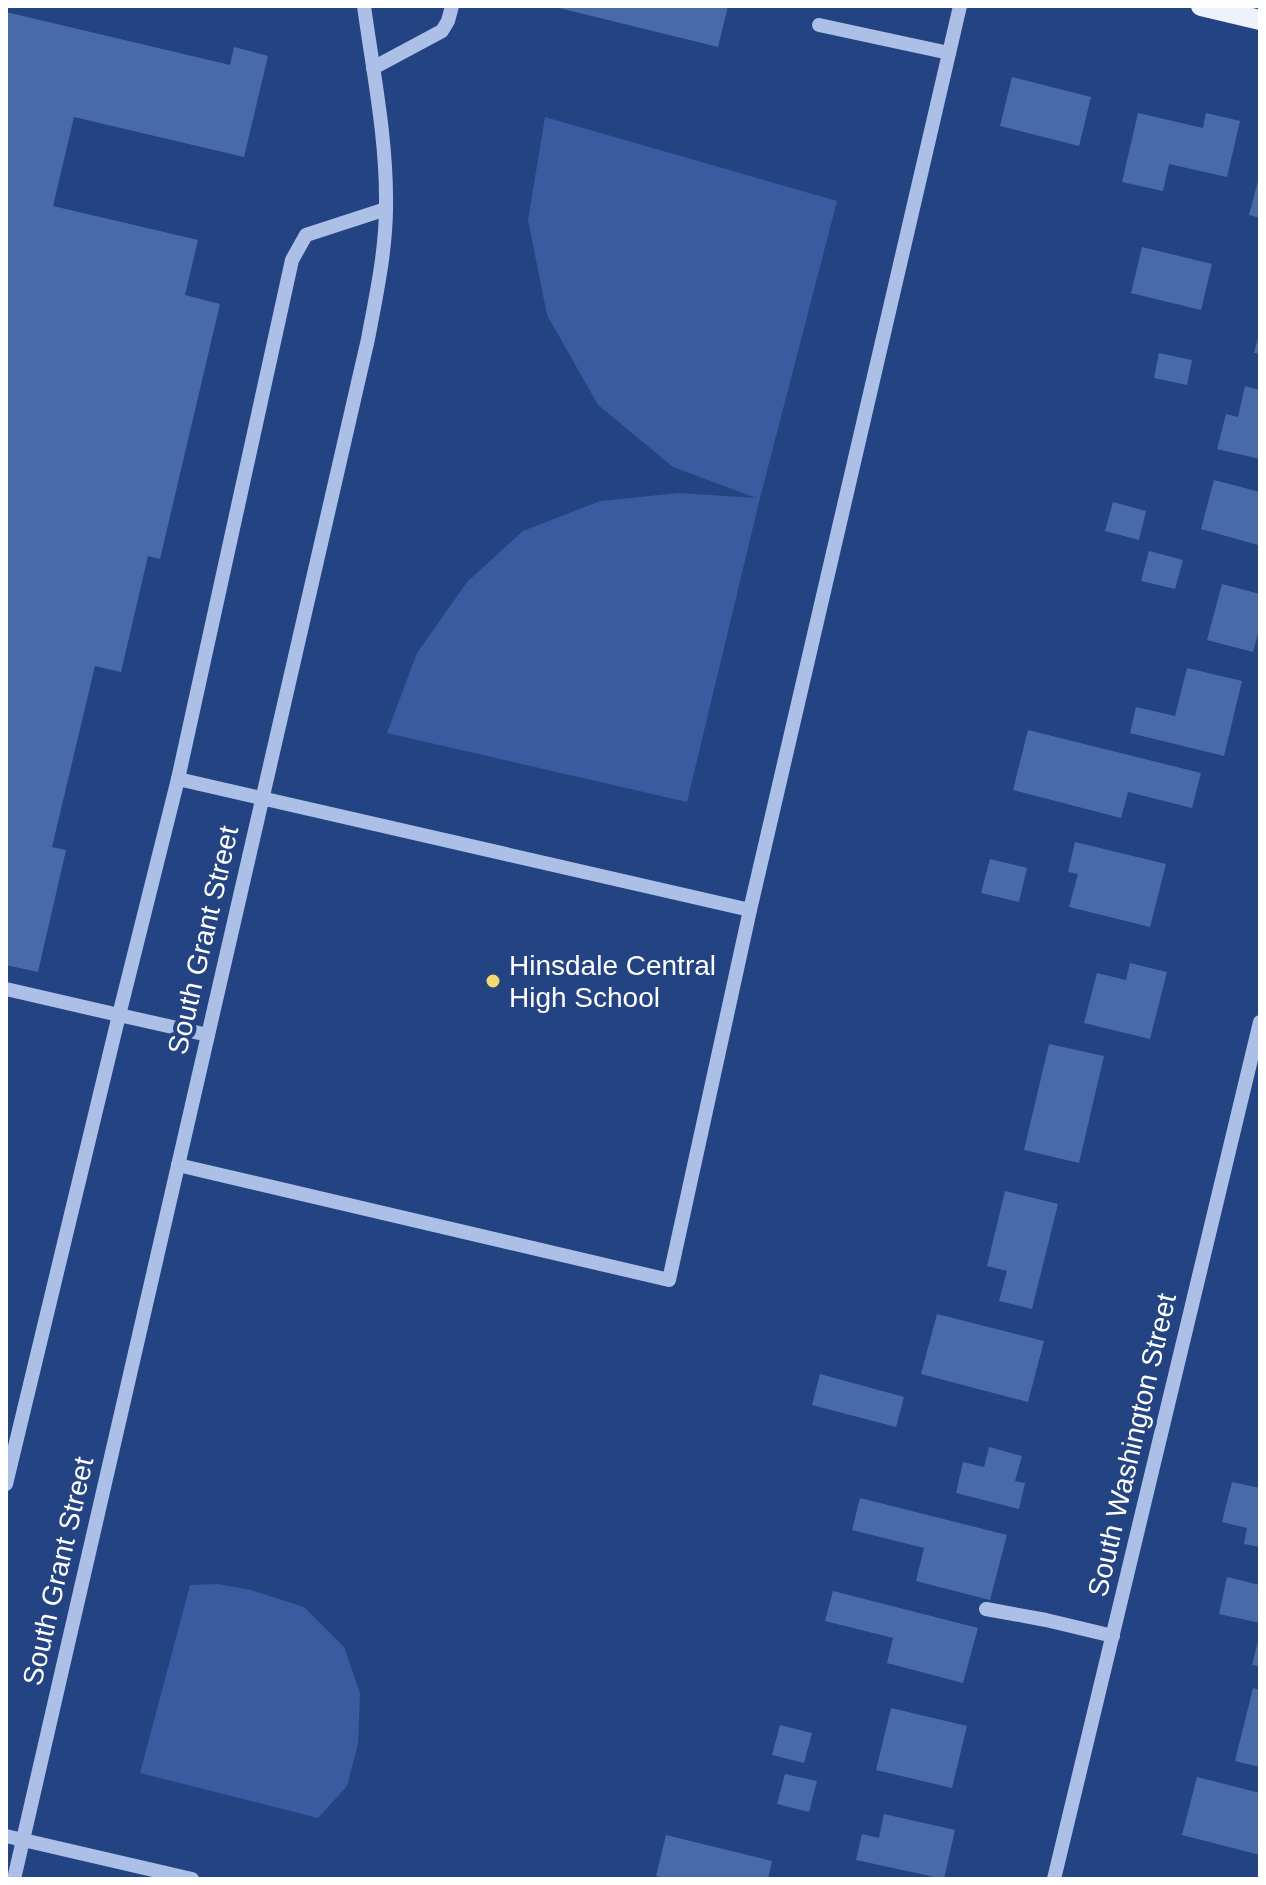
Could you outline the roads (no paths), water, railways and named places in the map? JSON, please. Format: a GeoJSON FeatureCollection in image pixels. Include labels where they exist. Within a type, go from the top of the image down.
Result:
{"type":"FeatureCollection","features":[{"type":"Feature","properties":{"kind":"main road"},"geometry":{"type":"LineString","coordinates":[[1201,6],[1260,20]]}},
{"type":"Feature","properties":{"kind":"street","name":"South Grant Street"},"geometry":{"type":"LineString","coordinates":[[14,1879],[368,339],[386,209],[385,162],[364,6]]}},
{"type":"Feature","properties":{"kind":"street"},"geometry":{"type":"LineString","coordinates":[[373,68],[442,31],[452,6]]}},
{"type":"Feature","properties":{"kind":"street"},"geometry":{"type":"LineString","coordinates":[[178,1165],[669,1280],[750,910],[960,6]]}},
{"type":"Feature","properties":{"kind":"street"},"geometry":{"type":"LineString","coordinates":[[819,25],[949,53]]}},
{"type":"Feature","properties":{"kind":"street"},"geometry":{"type":"LineString","coordinates":[[6,1484],[178,779],[292,260],[306,235],[386,209]]}},
{"type":"Feature","properties":{"kind":"street"},"geometry":{"type":"LineString","coordinates":[[178,779],[750,910]]}},
{"type":"Feature","properties":{"kind":"street"},"geometry":{"type":"LineString","coordinates":[[6,989],[208,1035]]}},
{"type":"Feature","properties":{"kind":"street","name":"South Washington Street"},"geometry":{"type":"LineString","coordinates":[[1054,1879],[1260,1022]]}},
{"type":"Feature","properties":{"kind":"street"},"geometry":{"type":"LineString","coordinates":[[986,1609],[1113,1636]]}},
{"type":"Feature","properties":{"kind":"street"},"geometry":{"type":"LineString","coordinates":[[6,1836],[192,1879]]}},
{"type":"Feature","properties":{"kind":"place","name":"Hinsdale Central High School"},"geometry":{"type":"Point","coordinates":[493,981]}}]}
